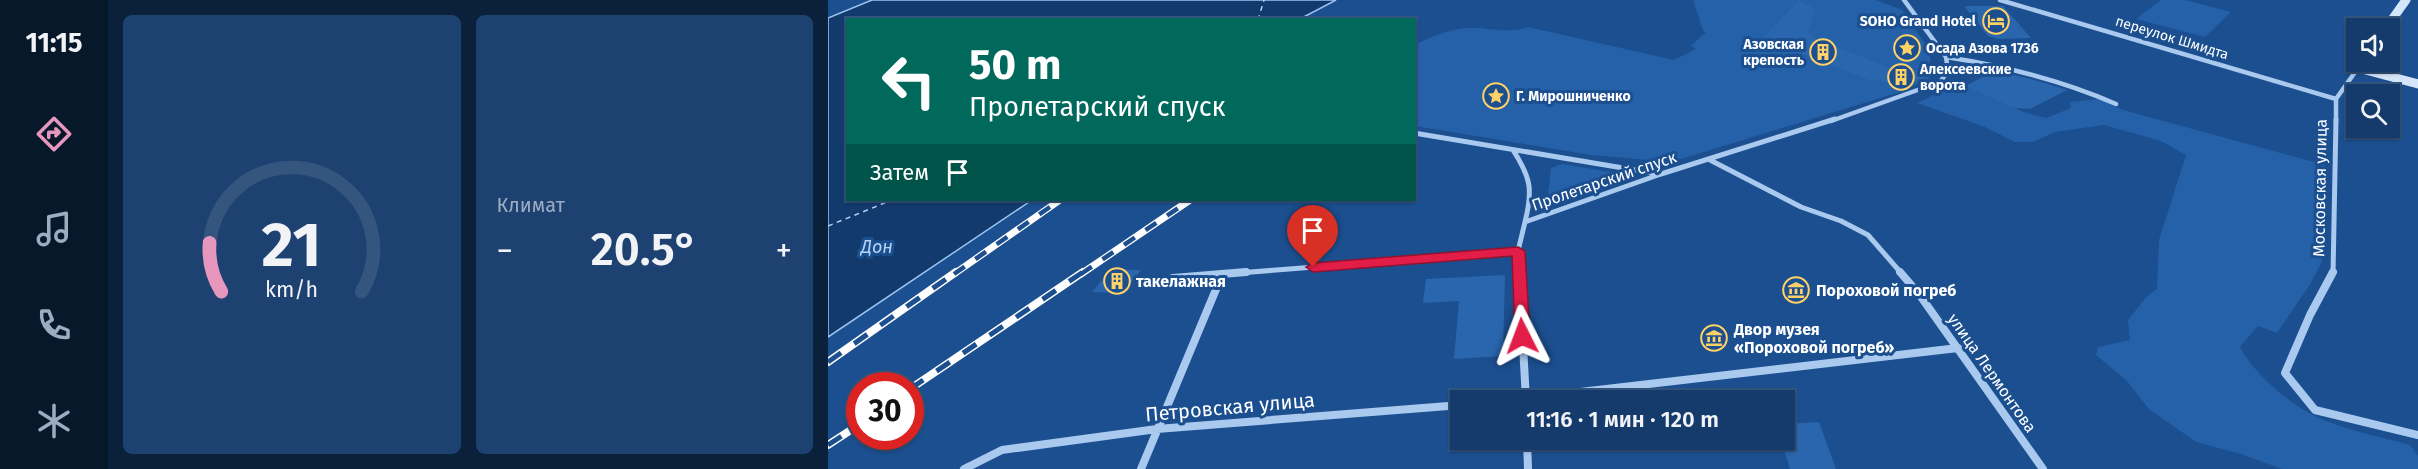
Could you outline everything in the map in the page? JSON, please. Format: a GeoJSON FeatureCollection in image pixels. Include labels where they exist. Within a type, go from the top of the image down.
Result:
{"type":"FeatureCollection","features":[{"type":"Feature","properties":{"kind":"main road"},"geometry":{"type":"LineString","coordinates":[[2393,18],[2406,0]]}},
{"type":"Feature","properties":{"kind":"main road"},"geometry":{"type":"LineString","coordinates":[[2381,72],[2418,84]]}},
{"type":"Feature","properties":{"kind":"street"},"geometry":{"type":"LineString","coordinates":[[1904,0],[1946,57],[1998,64],[2046,76],[2116,104]]}},
{"type":"Feature","properties":{"kind":"street","name":"переулок Шмидта"},"geometry":{"type":"LineString","coordinates":[[2000,0],[2336,99]]}},
{"type":"Feature","properties":{"kind":"street","name":"Пролетарский спуск"},"geometry":{"type":"LineString","coordinates":[[1525,390],[1518,251],[1525,222],[1661,174],[1880,105],[1940,82],[1948,71],[1946,57]]}},
{"type":"Feature","properties":{"kind":"street","name":"Московская улица"},"geometry":{"type":"LineString","coordinates":[[2355,72],[2336,99],[2334,274],[2310,315],[2285,374],[2315,410],[2418,435]]}},
{"type":"Feature","properties":{"kind":"street"},"geometry":{"type":"LineString","coordinates":[[1416,132],[1661,174]]}},
{"type":"Feature","properties":{"kind":"street"},"geometry":{"type":"LineString","coordinates":[[1513,150],[1531,176],[1531,200],[1525,222]]}},
{"type":"Feature","properties":{"kind":"street","name":"улица Лермонтова"},"geometry":{"type":"LineString","coordinates":[[1710,160],[1801,207],[1840,221],[1868,235],[1919,294],[2043,469]]}},
{"type":"Feature","properties":{"kind":"street"},"geometry":{"type":"LineString","coordinates":[[1173,278],[1518,251]]}},
{"type":"Feature","properties":{"kind":"street"},"geometry":{"type":"LineString","coordinates":[[1141,469],[1222,274]]}},
{"type":"Feature","properties":{"kind":"street"},"geometry":{"type":"LineString","coordinates":[[1603,390],[1772,368],[1958,348]]}},
{"type":"Feature","properties":{"kind":"street","name":"Петровская улица"},"geometry":{"type":"LineString","coordinates":[[964,469],[1002,450],[1157,429],[1450,406]]}},
{"type":"Feature","properties":{"kind":"street"},"geometry":{"type":"LineString","coordinates":[[1527,450],[1528,469]]}},
{"type":"Feature","properties":{"kind":"shaded area"},"geometry":{"type":"Polygon","coordinates":[[[1693,0],[1876,0],[1902,10],[1930,51],[1930,78],[1900,92],[1671,162],[1591,155],[1416,126],[1416,44],[1440,34],[1461,29],[1513,30],[1528,27],[1674,60],[1696,49],[1691,46],[1706,32],[1703,31],[1693,0]]]}},
{"type":"Feature","properties":{"kind":"shaded area"},"geometry":{"type":"Polygon","coordinates":[[[2161,0],[2185,0],[2231,12],[2205,37],[2136,19],[2161,0]]]}},
{"type":"Feature","properties":{"kind":"shaded area"},"geometry":{"type":"Polygon","coordinates":[[[1952,86],[1966,86],[2026,113],[2046,118],[2071,108],[2070,102],[2099,99],[2123,110],[2325,165],[2318,177],[2323,210],[2322,261],[2311,283],[2277,333],[2258,326],[2240,347],[2263,377],[2296,405],[2339,426],[2410,445],[2418,456],[2418,469],[2282,469],[2241,454],[2196,442],[2149,409],[2127,381],[2096,355],[2098,347],[2130,340],[2128,320],[2147,296],[2157,289],[2159,240],[2186,155],[2161,141],[2104,125],[2055,132],[2033,142],[2015,142],[1985,127],[1917,103],[1952,86]]]}},
{"type":"Feature","properties":{"kind":"shaded area"},"geometry":{"type":"Polygon","coordinates":[[[1562,164],[1617,173],[1615,178],[1558,196],[1548,194],[1551,168],[1562,164]]]}},
{"type":"Feature","properties":{"kind":"water","name":"Дон"},"geometry":{"type":"Polygon","coordinates":[[[872,0],[1336,0],[1302,18],[846,18],[846,201],[1031,201],[828,337],[828,18],[872,0]]]}},
{"type":"Feature","properties":{"kind":"building","name":"Азовская крепость"},"geometry":{"type":"Polygon","coordinates":[[[1799,0],[1816,10],[1808,32],[1818,40],[1890,68],[1905,64],[1904,71],[1935,71],[1900,89],[1879,80],[1872,81],[1763,38],[1799,0]]]}},
{"type":"Feature","properties":{"kind":"building","name":"SOHO Grand Hotel"},"geometry":{"type":"Polygon","coordinates":[[[1964,6],[2003,6],[2031,38],[1998,39],[1988,36],[1964,6]]]}},
{"type":"Feature","properties":{"kind":"building"},"geometry":{"type":"Polygon","coordinates":[[[1995,71],[2067,90],[2030,109],[2014,108],[1965,86],[1995,71]]]}},
{"type":"Feature","properties":{"kind":"building","name":"такелажная"},"geometry":{"type":"Polygon","coordinates":[[[1111,269],[1141,270],[1123,293],[1092,292],[1111,269]]]}},
{"type":"Feature","properties":{"kind":"building"},"geometry":{"type":"Polygon","coordinates":[[[1505,275],[1503,356],[1454,359],[1459,301],[1423,303],[1426,279],[1505,275]]]}},
{"type":"Feature","properties":{"kind":"building"},"geometry":{"type":"Polygon","coordinates":[[[1819,422],[1836,469],[1790,469],[1784,450],[1795,450],[1795,423],[1819,422]]]}},
{"type":"Feature","properties":{"kind":"ferry route"},"geometry":{"type":"LineString","coordinates":[[1259,18],[1264,0]]}},
{"type":"Feature","properties":{"kind":"ferry route"},"geometry":{"type":"LineString","coordinates":[[828,226],[890,201]]}},
{"type":"Feature","properties":{"kind":"railway"},"geometry":{"type":"LineString","coordinates":[[954,274],[1059,201]]}},
{"type":"Feature","properties":{"kind":"railway"},"geometry":{"type":"LineString","coordinates":[[1081,274],[1189,201]]}},
{"type":"Feature","properties":{"kind":"railway"},"geometry":{"type":"LineString","coordinates":[[828,362],[956,272]]}},
{"type":"Feature","properties":{"kind":"railway"},"geometry":{"type":"LineString","coordinates":[[924,380],[1083,272]]}},
{"type":"Feature","properties":{"kind":"railway"},"geometry":{"type":"LineString","coordinates":[[828,445],[846,433]]}},
{"type":"Feature","properties":{"kind":"place","name":"SOHO Grand Hotel"},"geometry":{"type":"Point","coordinates":[1996,21]}},
{"type":"Feature","properties":{"kind":"place","name":"Осада Азова 1736"},"geometry":{"type":"Point","coordinates":[1907,48]}},
{"type":"Feature","properties":{"kind":"place","name":"Азовская крепость"},"geometry":{"type":"Point","coordinates":[1823,52]}},
{"type":"Feature","properties":{"kind":"place","name":"Алексеевские ворота"},"geometry":{"type":"Point","coordinates":[1901,77]}},
{"type":"Feature","properties":{"kind":"place","name":"Г. Мирошниченко"},"geometry":{"type":"Point","coordinates":[1496,96]}},
{"type":"Feature","properties":{"kind":"place","name":"такелажная"},"geometry":{"type":"Point","coordinates":[1117,281]}},
{"type":"Feature","properties":{"kind":"place","name":"Пороховой погреб"},"geometry":{"type":"Point","coordinates":[1796,290]}},
{"type":"Feature","properties":{"kind":"place","name":"Двор музея «Пороховой погреб»"},"geometry":{"type":"Point","coordinates":[1714,338]}},
{"type":"Feature","properties":{"kind":"route"},"geometry":{"type":"LineString","coordinates":[[1313,267],[1518,251],[1522,336]]}}]}
